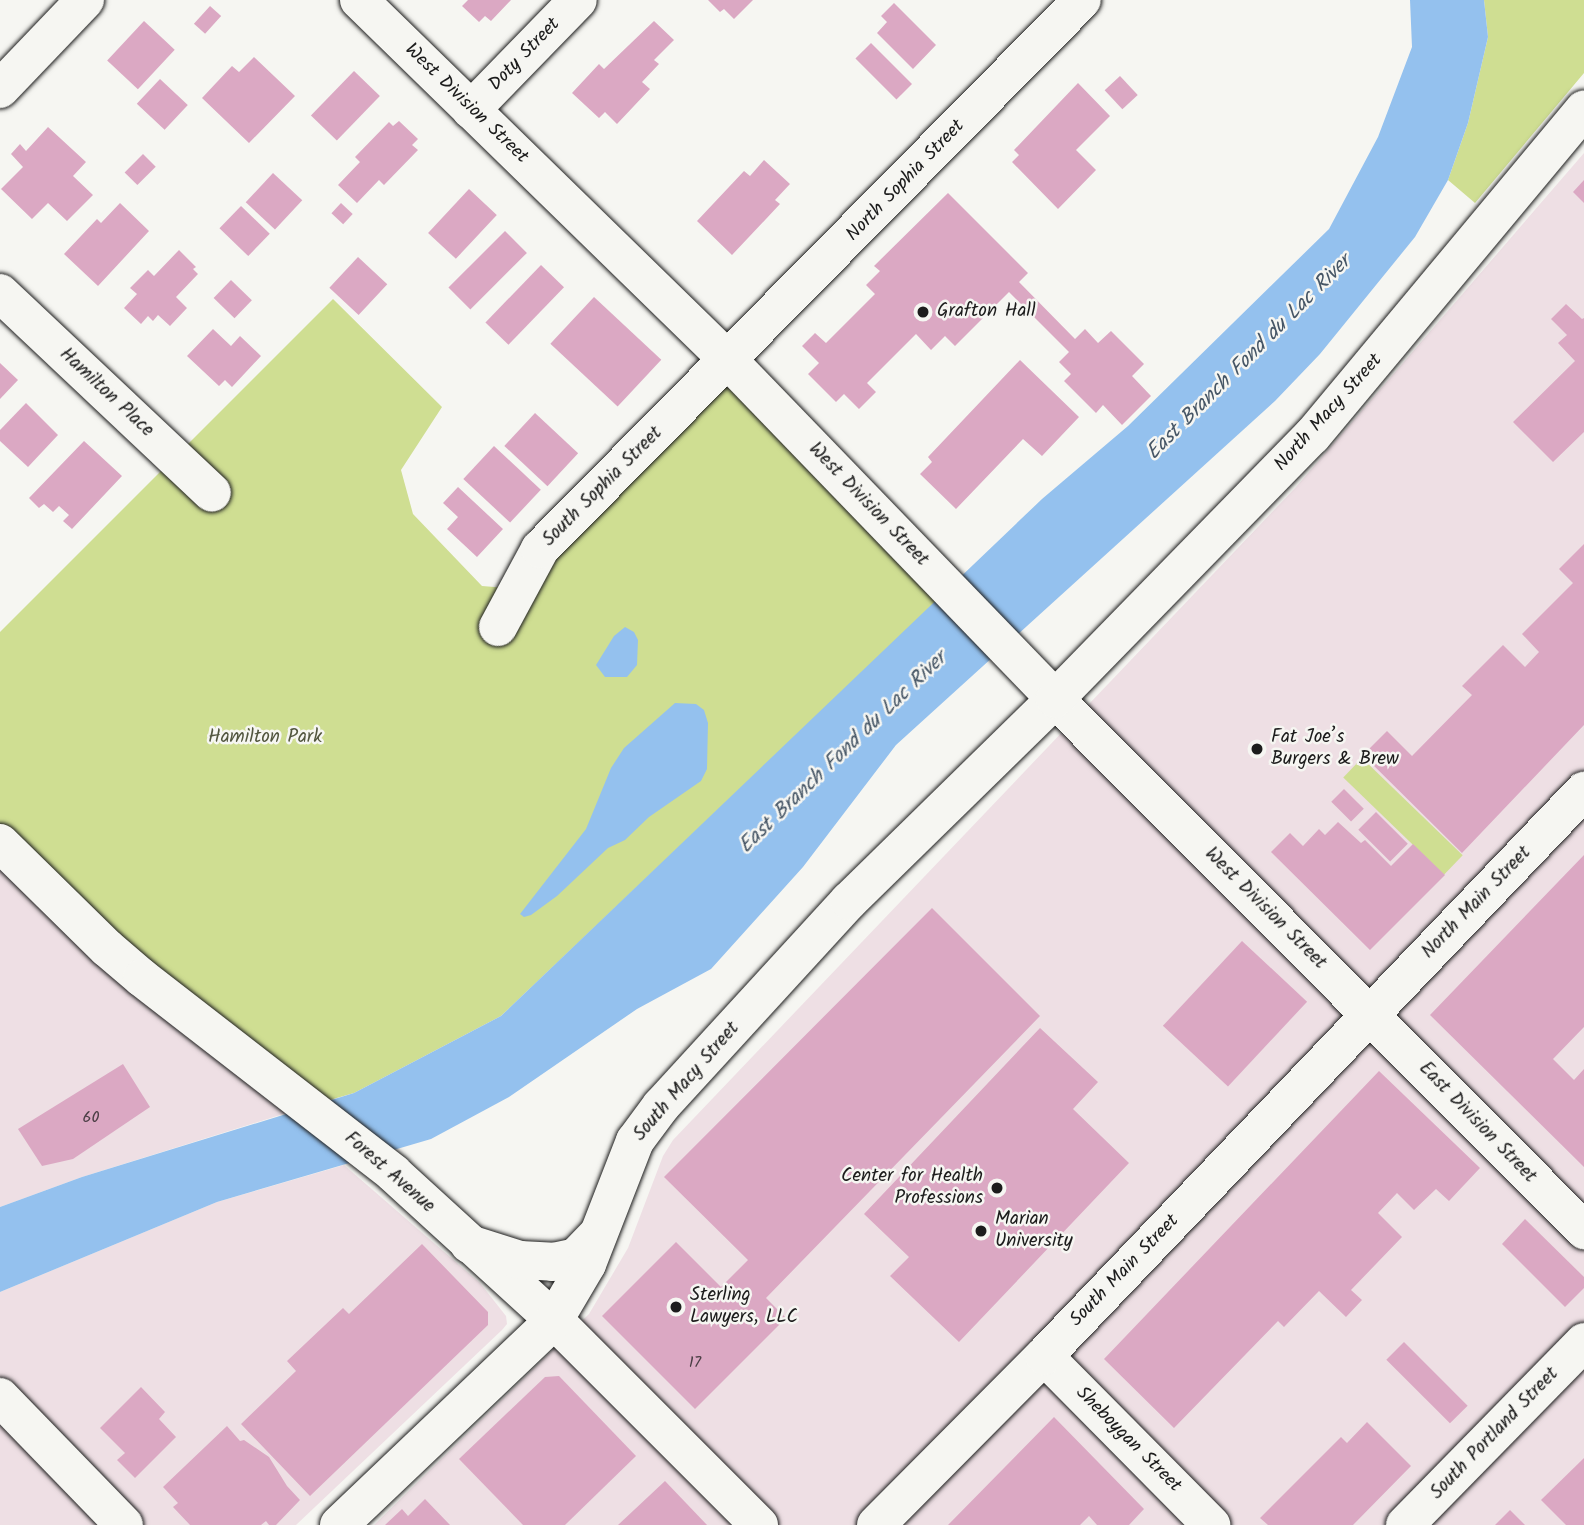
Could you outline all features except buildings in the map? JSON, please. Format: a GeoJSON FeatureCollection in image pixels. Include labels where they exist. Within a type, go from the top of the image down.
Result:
{"type":"FeatureCollection","features":[{"type":"Feature","properties":{"kind":"street"},"geometry":{"type":"LineString","coordinates":[[0,89],[85,0]]}},
{"type":"Feature","properties":{"kind":"street","name":"West Division Street"},"geometry":{"type":"LineString","coordinates":[[359,0],[729,361],[1055,699],[1371,1014]]}},
{"type":"Feature","properties":{"kind":"street","name":"Doty Street"},"geometry":{"type":"LineString","coordinates":[[471,110],[578,0]]}},
{"type":"Feature","properties":{"kind":"street","name":"North Sophia Street"},"geometry":{"type":"LineString","coordinates":[[729,361],[1082,0]]}},
{"type":"Feature","properties":{"kind":"street","name":"North Macy Street"},"geometry":{"type":"LineString","coordinates":[[1055,699],[1312,436],[1584,109]]}},
{"type":"Feature","properties":{"kind":"street","name":"Hamilton Place"},"geometry":{"type":"LineString","coordinates":[[0,293],[212,493]]}},
{"type":"Feature","properties":{"kind":"street","name":"South Sophia Street"},"geometry":{"type":"LineString","coordinates":[[498,627],[540,549],[729,361]]}},
{"type":"Feature","properties":{"kind":"street","name":"South Macy Street"},"geometry":{"type":"LineString","coordinates":[[339,1525],[554,1320],[587,1264],[631,1150],[662,1106],[849,901],[1055,699]]}},
{"type":"Feature","properties":{"kind":"street","name":"North Main Street"},"geometry":{"type":"LineString","coordinates":[[1371,1014],[1584,791]]}},
{"type":"Feature","properties":{"kind":"street","name":"Forest Avenue"},"geometry":{"type":"LineString","coordinates":[[0,843],[133,971],[380,1162],[554,1320],[758,1525]]}},
{"type":"Feature","properties":{"kind":"street","name":"East Division Street"},"geometry":{"type":"LineString","coordinates":[[1371,1014],[1584,1230]]}},
{"type":"Feature","properties":{"kind":"street","name":"South Main Street"},"geometry":{"type":"LineString","coordinates":[[876,1525],[1044,1356],[1371,1014]]}},
{"type":"Feature","properties":{"kind":"street"},"geometry":{"type":"LineString","coordinates":[[470,1244],[520,1260],[553,1262],[576,1257],[600,1233]]}},
{"type":"Feature","properties":{"kind":"street","name":"South Portland Street"},"geometry":{"type":"LineString","coordinates":[[1405,1525],[1584,1342]]}},
{"type":"Feature","properties":{"kind":"street","name":"Sheboygan Street"},"geometry":{"type":"LineString","coordinates":[[1044,1356],[1211,1525]]}},
{"type":"Feature","properties":{"kind":"street"},"geometry":{"type":"LineString","coordinates":[[0,1398],[124,1525]]}},
{"type":"Feature","properties":{"kind":"shaded area"},"geometry":{"type":"Polygon","coordinates":[[[1584,153],[1584,1525],[374,1525],[589,1314],[628,1248],[663,1156],[673,1140],[1296,487],[1584,153]]]}},
{"type":"Feature","properties":{"kind":"shaded area"},"geometry":{"type":"Polygon","coordinates":[[[0,843],[309,1106],[82,1177],[0,1207],[0,843]]]}},
{"type":"Feature","properties":{"kind":"shaded area"},"geometry":{"type":"Polygon","coordinates":[[[344,1165],[480,1283],[506,1316],[507,1324],[502,1330],[296,1525],[0,1525],[0,1292],[217,1202],[344,1165]]]}},
{"type":"Feature","properties":{"kind":"green space"},"geometry":{"type":"Polygon","coordinates":[[[1484,0],[1584,0],[1584,73],[1475,203],[1448,180],[1468,123],[1488,37],[1484,0]]]}},
{"type":"Feature","properties":{"kind":"green space","name":"Hamilton Park"},"geometry":{"type":"Polygon","coordinates":[[[333,299],[442,407],[401,470],[413,514],[482,586],[518,589],[729,361],[950,589],[501,1016],[354,1093],[309,1106],[0,843],[0,632],[333,299]]]}},
{"type":"Feature","properties":{"kind":"green space"},"geometry":{"type":"Polygon","coordinates":[[[1362,758],[1463,855],[1444,875],[1343,777],[1362,758]]]}},
{"type":"Feature","properties":{"kind":"water","name":"East Branch Fond du Lac River"},"geometry":{"type":"Polygon","coordinates":[[[1410,0],[1484,0],[1488,37],[1468,123],[1448,180],[1415,237],[1320,354],[1275,401],[896,745],[803,867],[711,969],[637,1009],[509,1097],[431,1139],[217,1202],[0,1292],[0,1207],[82,1177],[354,1093],[501,1016],[1042,499],[1128,426],[1329,229],[1378,137],[1412,47],[1410,0]]]}},
{"type":"Feature","properties":{"kind":"water"},"geometry":{"type":"Polygon","coordinates":[[[625,627],[634,632],[638,640],[637,665],[627,677],[605,677],[596,665],[614,636],[625,627]]]}},
{"type":"Feature","properties":{"kind":"water"},"geometry":{"type":"Polygon","coordinates":[[[675,703],[696,704],[704,710],[708,723],[707,769],[701,781],[649,817],[625,840],[608,848],[557,896],[524,917],[520,914],[586,829],[611,768],[624,748],[675,703]]]}},
{"type":"Feature","properties":{"kind":"place","name":"Grafton Hall"},"geometry":{"type":"Point","coordinates":[923,312]}},
{"type":"Feature","properties":{"kind":"place","name":"Fat Joe’s Burgers & Brew"},"geometry":{"type":"Point","coordinates":[1257,749]}},
{"type":"Feature","properties":{"kind":"place","name":"Center for Health Professions"},"geometry":{"type":"Point","coordinates":[997,1188]}},
{"type":"Feature","properties":{"kind":"place","name":"Marian University"},"geometry":{"type":"Point","coordinates":[981,1231]}},
{"type":"Feature","properties":{"kind":"place","name":"Sterling Lawyers, LLC"},"geometry":{"type":"Point","coordinates":[676,1307]}}]}
